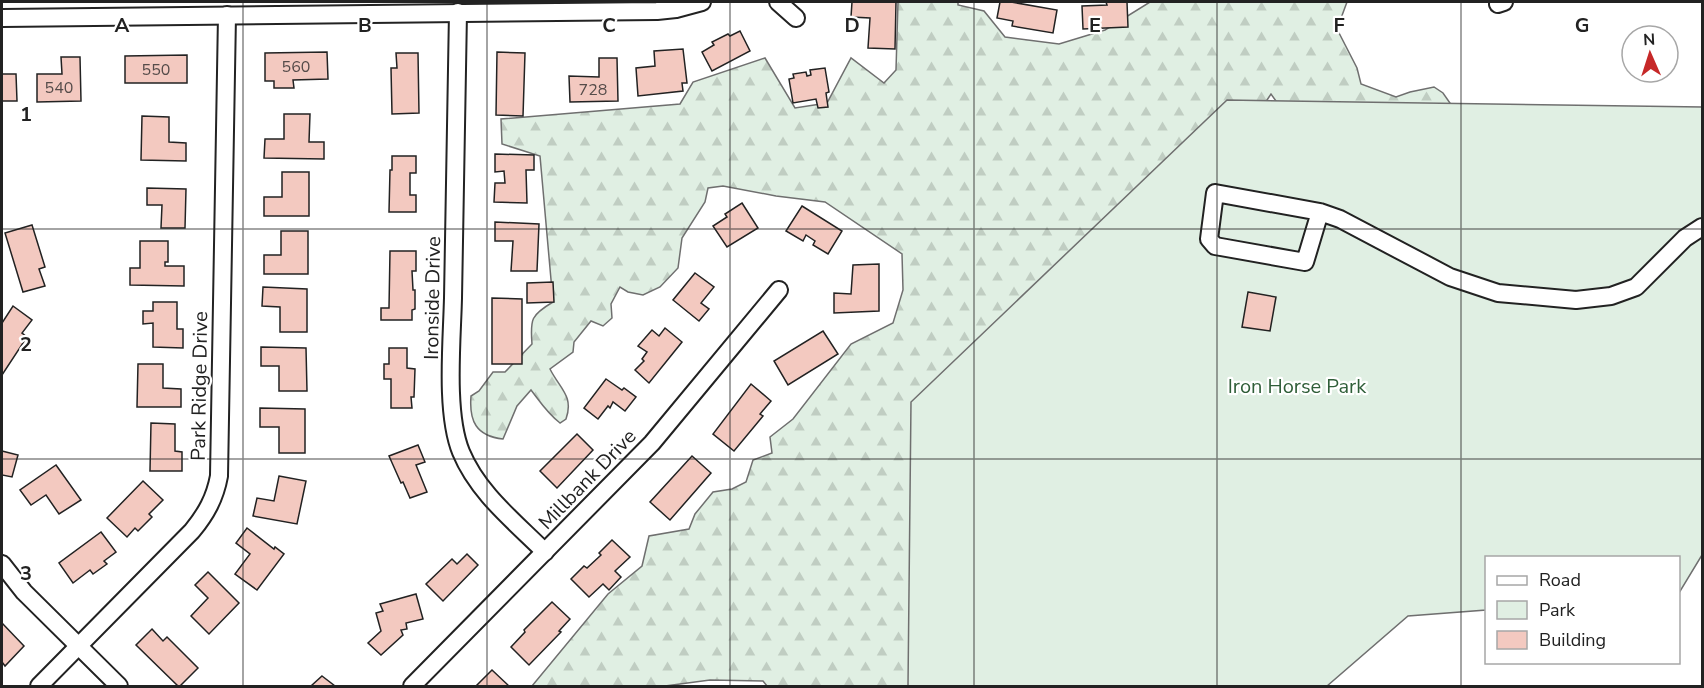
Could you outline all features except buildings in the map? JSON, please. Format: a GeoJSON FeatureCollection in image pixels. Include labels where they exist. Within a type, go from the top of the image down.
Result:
{"type":"FeatureCollection","features":[{"type":"Feature","properties":{"kind":"street"},"geometry":{"type":"LineString","coordinates":[[2,18],[657,10],[676,9],[702,2]]}},
{"type":"Feature","properties":{"kind":"street"},"geometry":{"type":"LineString","coordinates":[[778,2],[796,18]]}},
{"type":"Feature","properties":{"kind":"street","name":"Ironside Drive"},"geometry":{"type":"LineString","coordinates":[[458,12],[452,344],[452,412],[455,431],[460,450],[472,476],[545,552]]}},
{"type":"Feature","properties":{"kind":"street","name":"Park Ridge Drive"},"geometry":{"type":"LineString","coordinates":[[39,687],[192,531],[210,506],[216,491],[219,476],[227,15]]}},
{"type":"Feature","properties":{"kind":"street"},"geometry":{"type":"LineString","coordinates":[[1320,212],[1305,262],[1215,246],[1209,239],[1215,193],[1320,212],[1340,219],[1450,276],[1498,293],[1576,300],[1611,296],[1636,287],[1685,238],[1702,227]]}},
{"type":"Feature","properties":{"kind":"street","name":"Millbank Drive"},"geometry":{"type":"LineString","coordinates":[[412,687],[652,442],[779,290]]}},
{"type":"Feature","properties":{"kind":"street"},"geometry":{"type":"LineString","coordinates":[[2,564],[24,592],[119,687]]}},
{"type":"Feature","properties":{"kind":"green space"},"geometry":{"type":"Polygon","coordinates":[[[898,2],[958,2],[958,5],[984,11],[1005,37],[1059,44],[1105,30],[1150,2],[1347,2],[1337,29],[1357,68],[1361,84],[1396,97],[1434,87],[1443,93],[1459,116],[1281,108],[1271,94],[1267,100],[1271,116],[947,686],[767,686],[763,681],[710,680],[665,686],[532,686],[608,594],[642,566],[649,536],[689,529],[695,514],[713,492],[732,489],[746,482],[753,460],[772,453],[770,437],[793,419],[851,344],[893,323],[903,290],[902,254],[825,202],[723,186],[708,188],[705,202],[682,238],[678,268],[660,287],[643,295],[628,292],[620,287],[611,304],[612,318],[603,326],[591,321],[574,342],[573,352],[550,369],[567,398],[566,419],[560,423],[555,419],[531,390],[517,406],[503,439],[486,435],[480,431],[473,420],[471,396],[479,391],[493,372],[505,372],[532,344],[531,329],[536,314],[553,302],[540,156],[502,144],[501,119],[680,104],[693,82],[765,58],[795,108],[827,103],[851,58],[884,83],[896,70],[898,2]]]}},
{"type":"Feature","properties":{"kind":"green space","name":"Iron Horse Park"},"geometry":{"type":"Polygon","coordinates":[[[1227,100],[1702,107],[1702,555],[1680,591],[1680,556],[1485,556],[1485,610],[1408,616],[1327,686],[908,686],[911,402],[1227,100]]]}}]}
